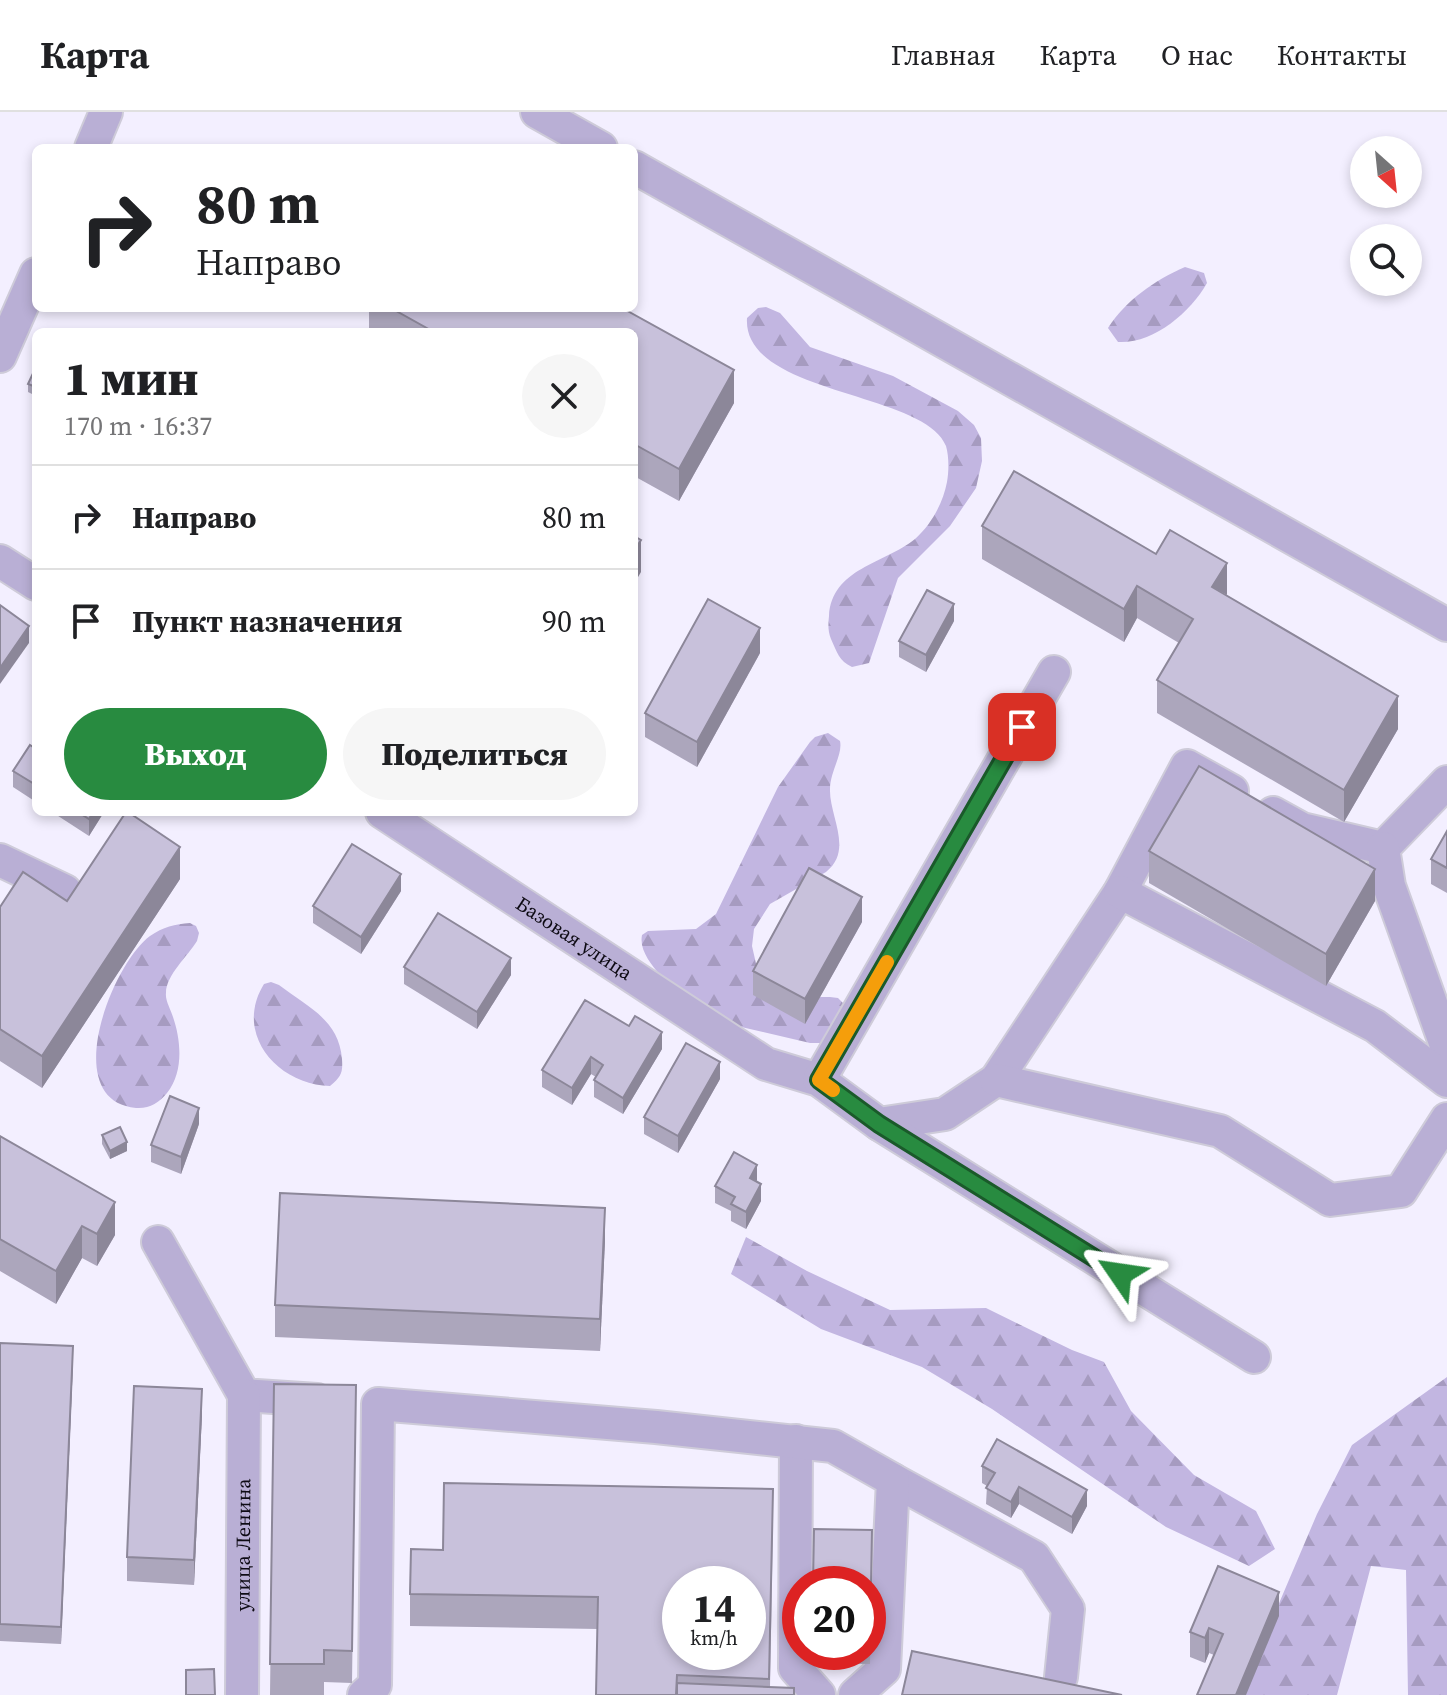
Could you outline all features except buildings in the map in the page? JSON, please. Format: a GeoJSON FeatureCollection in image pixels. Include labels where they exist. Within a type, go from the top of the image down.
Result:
{"type":"FeatureCollection","features":[{"type":"Feature","properties":{"kind":"street"},"geometry":{"type":"LineString","coordinates":[[93,144],[106,112]]}},
{"type":"Feature","properties":{"kind":"street"},"geometry":{"type":"LineString","coordinates":[[537,112],[594,144]]}},
{"type":"Feature","properties":{"kind":"street"},"geometry":{"type":"LineString","coordinates":[[638,169],[1447,625]]}},
{"type":"Feature","properties":{"kind":"street"},"geometry":{"type":"LineString","coordinates":[[0,356],[32,283]]}},
{"type":"Feature","properties":{"kind":"street"},"geometry":{"type":"LineString","coordinates":[[0,561],[32,581]]}},
{"type":"Feature","properties":{"kind":"street"},"geometry":{"type":"LineString","coordinates":[[819,1080],[1054,672]]}},
{"type":"Feature","properties":{"kind":"street"},"geometry":{"type":"LineString","coordinates":[[879,1124],[945,1114],[996,1080],[1120,892],[1187,766],[1302,829],[1383,848]]}},
{"type":"Feature","properties":{"kind":"street"},"geometry":{"type":"LineString","coordinates":[[1383,848],[1447,782]]}},
{"type":"Feature","properties":{"kind":"street","name":"Базовая улица"},"geometry":{"type":"LineString","coordinates":[[388,816],[766,1064],[819,1080],[879,1124],[1254,1357]]}},
{"type":"Feature","properties":{"kind":"street"},"geometry":{"type":"LineString","coordinates":[[1383,848],[1389,886],[1447,1048]]}},
{"type":"Feature","properties":{"kind":"street"},"geometry":{"type":"LineString","coordinates":[[0,860],[65,891]]}},
{"type":"Feature","properties":{"kind":"street"},"geometry":{"type":"LineString","coordinates":[[1120,892],[1375,1026],[1447,1081]]}},
{"type":"Feature","properties":{"kind":"street"},"geometry":{"type":"LineString","coordinates":[[996,1080],[1220,1131],[1330,1200],[1401,1191],[1447,1119]]}},
{"type":"Feature","properties":{"kind":"street"},"geometry":{"type":"LineString","coordinates":[[158,1242],[244,1395],[378,1404],[833,1446],[1034,1557],[1068,1609],[1061,1677]]}},
{"type":"Feature","properties":{"kind":"street","name":"улица Ленина"},"geometry":{"type":"LineString","coordinates":[[242,1695],[244,1395]]}},
{"type":"Feature","properties":{"kind":"street"},"geometry":{"type":"LineString","coordinates":[[364,1695],[375,1685],[378,1404]]}},
{"type":"Feature","properties":{"kind":"street"},"geometry":{"type":"LineString","coordinates":[[796,1441],[795,1668],[819,1695]]}},
{"type":"Feature","properties":{"kind":"street"},"geometry":{"type":"LineString","coordinates":[[855,1695],[884,1669],[893,1480]]}},
{"type":"Feature","properties":{"kind":"green space"},"geometry":{"type":"Polygon","coordinates":[[[1185,267],[1204,273],[1207,283],[1191,305],[1157,332],[1144,338],[1118,342],[1108,328],[1123,308],[1152,285],[1185,267]]]}},
{"type":"Feature","properties":{"kind":"green space"},"geometry":{"type":"Polygon","coordinates":[[[766,307],[780,313],[810,347],[893,376],[958,411],[974,425],[981,438],[982,461],[976,488],[950,526],[898,578],[869,663],[852,667],[839,656],[829,631],[832,600],[849,577],[903,548],[926,527],[943,498],[948,478],[946,446],[931,428],[905,414],[802,378],[773,363],[753,343],[747,318],[758,308],[766,307]]]}},
{"type":"Feature","properties":{"kind":"green space"},"geometry":{"type":"Polygon","coordinates":[[[828,733],[840,741],[830,789],[838,832],[838,854],[826,872],[770,904],[754,929],[752,946],[757,968],[796,997],[838,998],[843,1003],[843,1020],[824,1043],[810,1043],[737,1026],[660,975],[646,956],[642,935],[648,931],[696,929],[716,914],[778,787],[810,742],[828,733]]]}},
{"type":"Feature","properties":{"kind":"green space"},"geometry":{"type":"Polygon","coordinates":[[[190,923],[196,926],[199,933],[197,941],[173,973],[166,993],[179,1046],[176,1076],[161,1100],[136,1108],[113,1099],[100,1082],[96,1057],[108,1001],[135,951],[150,936],[174,925],[190,923]]]}},
{"type":"Feature","properties":{"kind":"green space"},"geometry":{"type":"Polygon","coordinates":[[[271,982],[311,1008],[335,1034],[340,1046],[342,1068],[339,1077],[330,1086],[293,1077],[266,1053],[254,1021],[256,1003],[264,984],[271,982]]]}},
{"type":"Feature","properties":{"kind":"green space"},"geometry":{"type":"Polygon","coordinates":[[[746,1237],[807,1271],[890,1310],[986,1308],[1072,1350],[1104,1362],[1131,1411],[1194,1475],[1256,1511],[1275,1549],[1249,1566],[1166,1527],[992,1409],[922,1367],[821,1329],[731,1274],[746,1237]]]}},
{"type":"Feature","properties":{"kind":"green space"},"geometry":{"type":"Polygon","coordinates":[[[1447,1377],[1447,1695],[1408,1695],[1406,1570],[1371,1566],[1337,1695],[1240,1695],[1317,1514],[1352,1445],[1447,1377]]]}},
{"type":"Feature","properties":{"kind":"slow traffic"},"geometry":{"type":"LineString","coordinates":[[833,1090],[819,1080],[887,962]]}},
{"type":"Feature","properties":{"kind":"route"},"geometry":{"type":"LineString","coordinates":[[1022,727],[819,1080],[879,1124],[1120,1274]]}}]}
